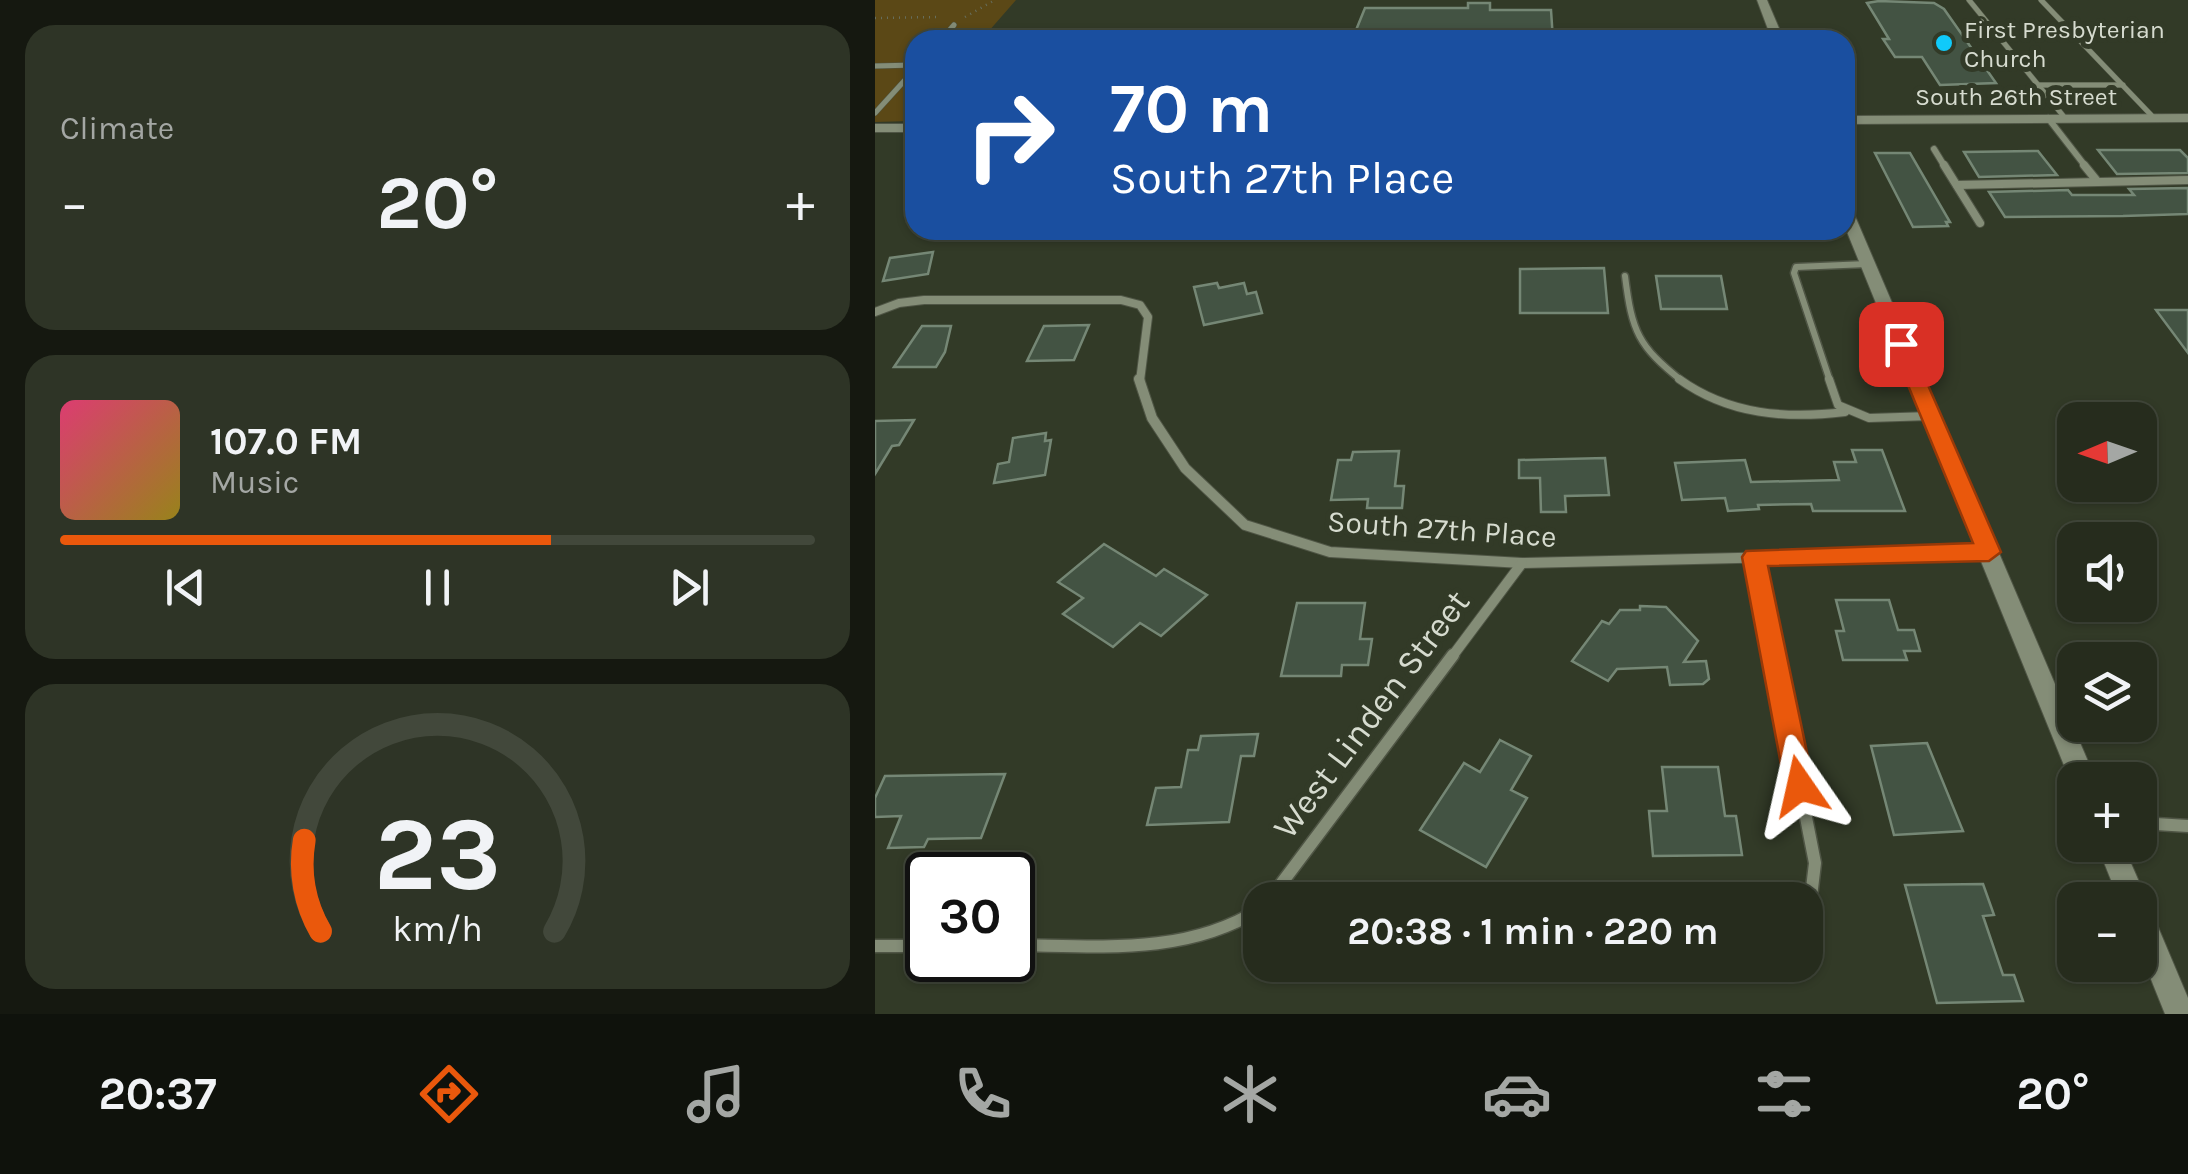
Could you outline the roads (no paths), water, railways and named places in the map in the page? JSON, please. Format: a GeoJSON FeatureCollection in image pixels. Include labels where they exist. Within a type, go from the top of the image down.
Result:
{"type":"FeatureCollection","features":[{"type":"Feature","properties":{"kind":"main road"},"geometry":{"type":"LineString","coordinates":[[1762,0],[1774,30]]}},
{"type":"Feature","properties":{"kind":"main road","name":"South 26th Street"},"geometry":{"type":"LineString","coordinates":[[1855,120],[2188,118]]}},
{"type":"Feature","properties":{"kind":"main road"},"geometry":{"type":"LineString","coordinates":[[875,128],[905,128]]}},
{"type":"Feature","properties":{"kind":"main road"},"geometry":{"type":"LineString","coordinates":[[1855,234],[2076,762]]}},
{"type":"Feature","properties":{"kind":"main road"},"geometry":{"type":"LineString","coordinates":[[2157,959],[2180,1014]]}},
{"type":"Feature","properties":{"kind":"street"},"geometry":{"type":"LineString","coordinates":[[2048,118],[2097,181]]}},
{"type":"Feature","properties":{"kind":"street"},"geometry":{"type":"LineString","coordinates":[[1934,149],[1980,222]]}},
{"type":"Feature","properties":{"kind":"street"},"geometry":{"type":"LineString","coordinates":[[1957,185],[2188,180]]}},
{"type":"Feature","properties":{"kind":"street","name":"South 27th Place"},"geometry":{"type":"LineString","coordinates":[[875,312],[899,303],[924,300],[1121,300],[1141,305],[1148,317],[1138,376],[1152,418],[1185,468],[1245,525],[1330,552],[1521,564],[1989,552]]}},
{"type":"Feature","properties":{"kind":"street"},"geometry":{"type":"LineString","coordinates":[[1754,557],[1815,863],[1813,882]]}},
{"type":"Feature","properties":{"kind":"street","name":"West Linden Street"},"geometry":{"type":"LineString","coordinates":[[1282,882],[1521,564]]}},
{"type":"Feature","properties":{"kind":"street"},"geometry":{"type":"LineString","coordinates":[[2157,824],[2188,826]]}},
{"type":"Feature","properties":{"kind":"street"},"geometry":{"type":"LineString","coordinates":[[1035,945],[1175,943],[1243,922]]}},
{"type":"Feature","properties":{"kind":"street"},"geometry":{"type":"LineString","coordinates":[[875,946],[905,946]]}},
{"type":"Feature","properties":{"kind":"lane"},"geometry":{"type":"LineString","coordinates":[[1969,0],[2065,118]]}},
{"type":"Feature","properties":{"kind":"lane"},"geometry":{"type":"LineString","coordinates":[[2041,0],[2154,118]]}},
{"type":"Feature","properties":{"kind":"lane"},"geometry":{"type":"LineString","coordinates":[[950,30],[955,25]]}},
{"type":"Feature","properties":{"kind":"lane"},"geometry":{"type":"LineString","coordinates":[[875,66],[905,67]]}},
{"type":"Feature","properties":{"kind":"lane"},"geometry":{"type":"LineString","coordinates":[[875,113],[905,78]]}},
{"type":"Feature","properties":{"kind":"lane"},"geometry":{"type":"LineString","coordinates":[[2039,85],[2123,85]]}},
{"type":"Feature","properties":{"kind":"lane"},"geometry":{"type":"LineString","coordinates":[[1867,264],[1807,265],[1797,267],[1794,273],[1838,405],[1857,416],[1931,416]]}},
{"type":"Feature","properties":{"kind":"lane"},"geometry":{"type":"LineString","coordinates":[[1625,276],[1634,334],[1645,350],[1677,379],[1740,412],[1805,418],[1845,412]]}},
{"type":"Feature","properties":{"kind":"place","name":"First Presbyterian Church"},"geometry":{"type":"Point","coordinates":[1944,43]}}]}
